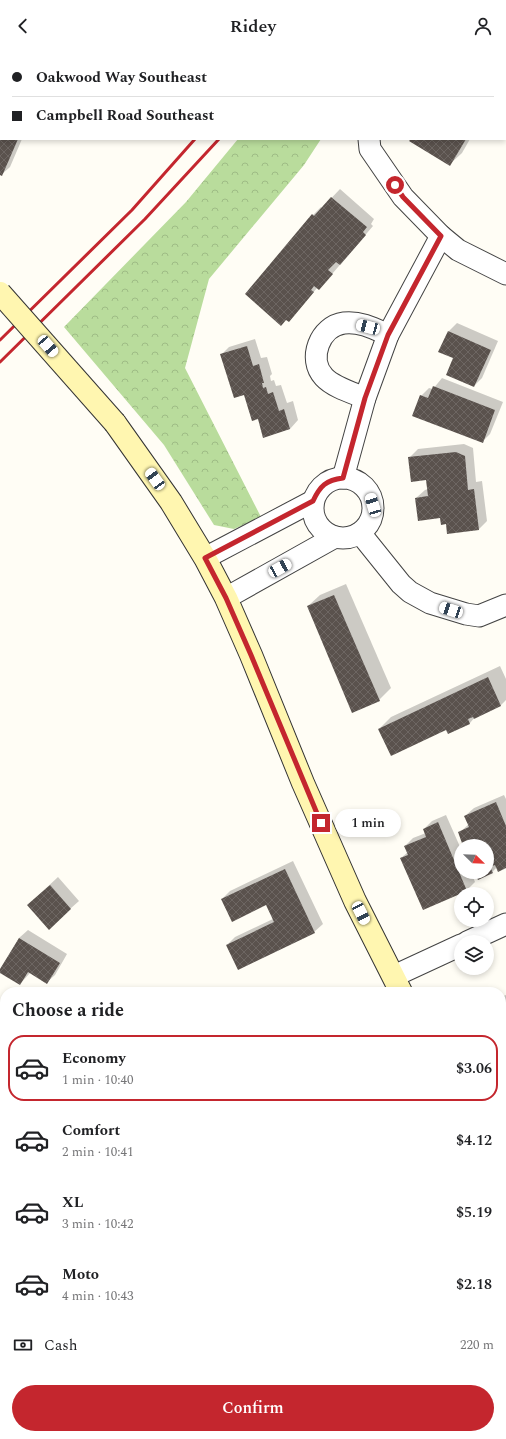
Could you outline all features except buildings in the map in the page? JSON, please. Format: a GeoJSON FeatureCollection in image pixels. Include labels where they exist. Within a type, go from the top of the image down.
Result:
{"type":"FeatureCollection","features":[{"type":"Feature","properties":{"kind":"street"},"geometry":{"type":"LineString","coordinates":[[369,140],[370,148],[403,197],[441,236],[458,250],[506,274]]}},
{"type":"Feature","properties":{"kind":"street"},"geometry":{"type":"LineString","coordinates":[[343,478],[365,398],[388,335],[441,236]]}},
{"type":"Feature","properties":{"kind":"street"},"geometry":{"type":"LineString","coordinates":[[0,293],[115,423],[171,502],[205,558],[226,598],[251,655],[303,783],[355,901],[397,984],[454,949]]}},
{"type":"Feature","properties":{"kind":"street"},"geometry":{"type":"LineString","coordinates":[[365,398],[339,387],[324,378],[318,369],[315,357],[319,345],[324,334],[333,326],[344,323],[362,325],[388,335]]}},
{"type":"Feature","properties":{"kind":"street"},"geometry":{"type":"LineString","coordinates":[[343,478],[354,480],[363,486],[370,494],[373,505],[372,515],[367,525],[360,533],[352,537],[342,538],[325,533],[314,519],[312,510],[313,501],[317,492],[324,484],[333,479],[343,478]]}},
{"type":"Feature","properties":{"kind":"street"},"geometry":{"type":"LineString","coordinates":[[205,558],[313,501]]}},
{"type":"Feature","properties":{"kind":"street"},"geometry":{"type":"LineString","coordinates":[[360,533],[402,584],[410,592],[430,603],[466,614],[479,616],[506,606]]}},
{"type":"Feature","properties":{"kind":"street"},"geometry":{"type":"LineString","coordinates":[[226,598],[335,537]]}},
{"type":"Feature","properties":{"kind":"street"},"geometry":{"type":"LineString","coordinates":[[482,935],[506,924]]}},
{"type":"Feature","properties":{"kind":"green space"},"geometry":{"type":"Polygon","coordinates":[[[237,140],[320,140],[304,165],[209,279],[185,368],[261,517],[234,529],[214,525],[164,445],[64,327],[186,202],[237,140]]]}},
{"type":"Feature","properties":{"kind":"railway"},"geometry":{"type":"LineString","coordinates":[[0,340],[132,210],[194,140]]}},
{"type":"Feature","properties":{"kind":"railway"},"geometry":{"type":"LineString","coordinates":[[0,362],[145,219],[218,140]]}},
{"type":"Feature","properties":{"kind":"route"},"geometry":{"type":"LineString","coordinates":[[321,823],[303,783],[251,655],[226,598],[205,558],[313,501],[317,492],[324,484],[333,479],[343,478],[365,398],[388,335],[441,236],[403,197],[395,185]]}}]}
